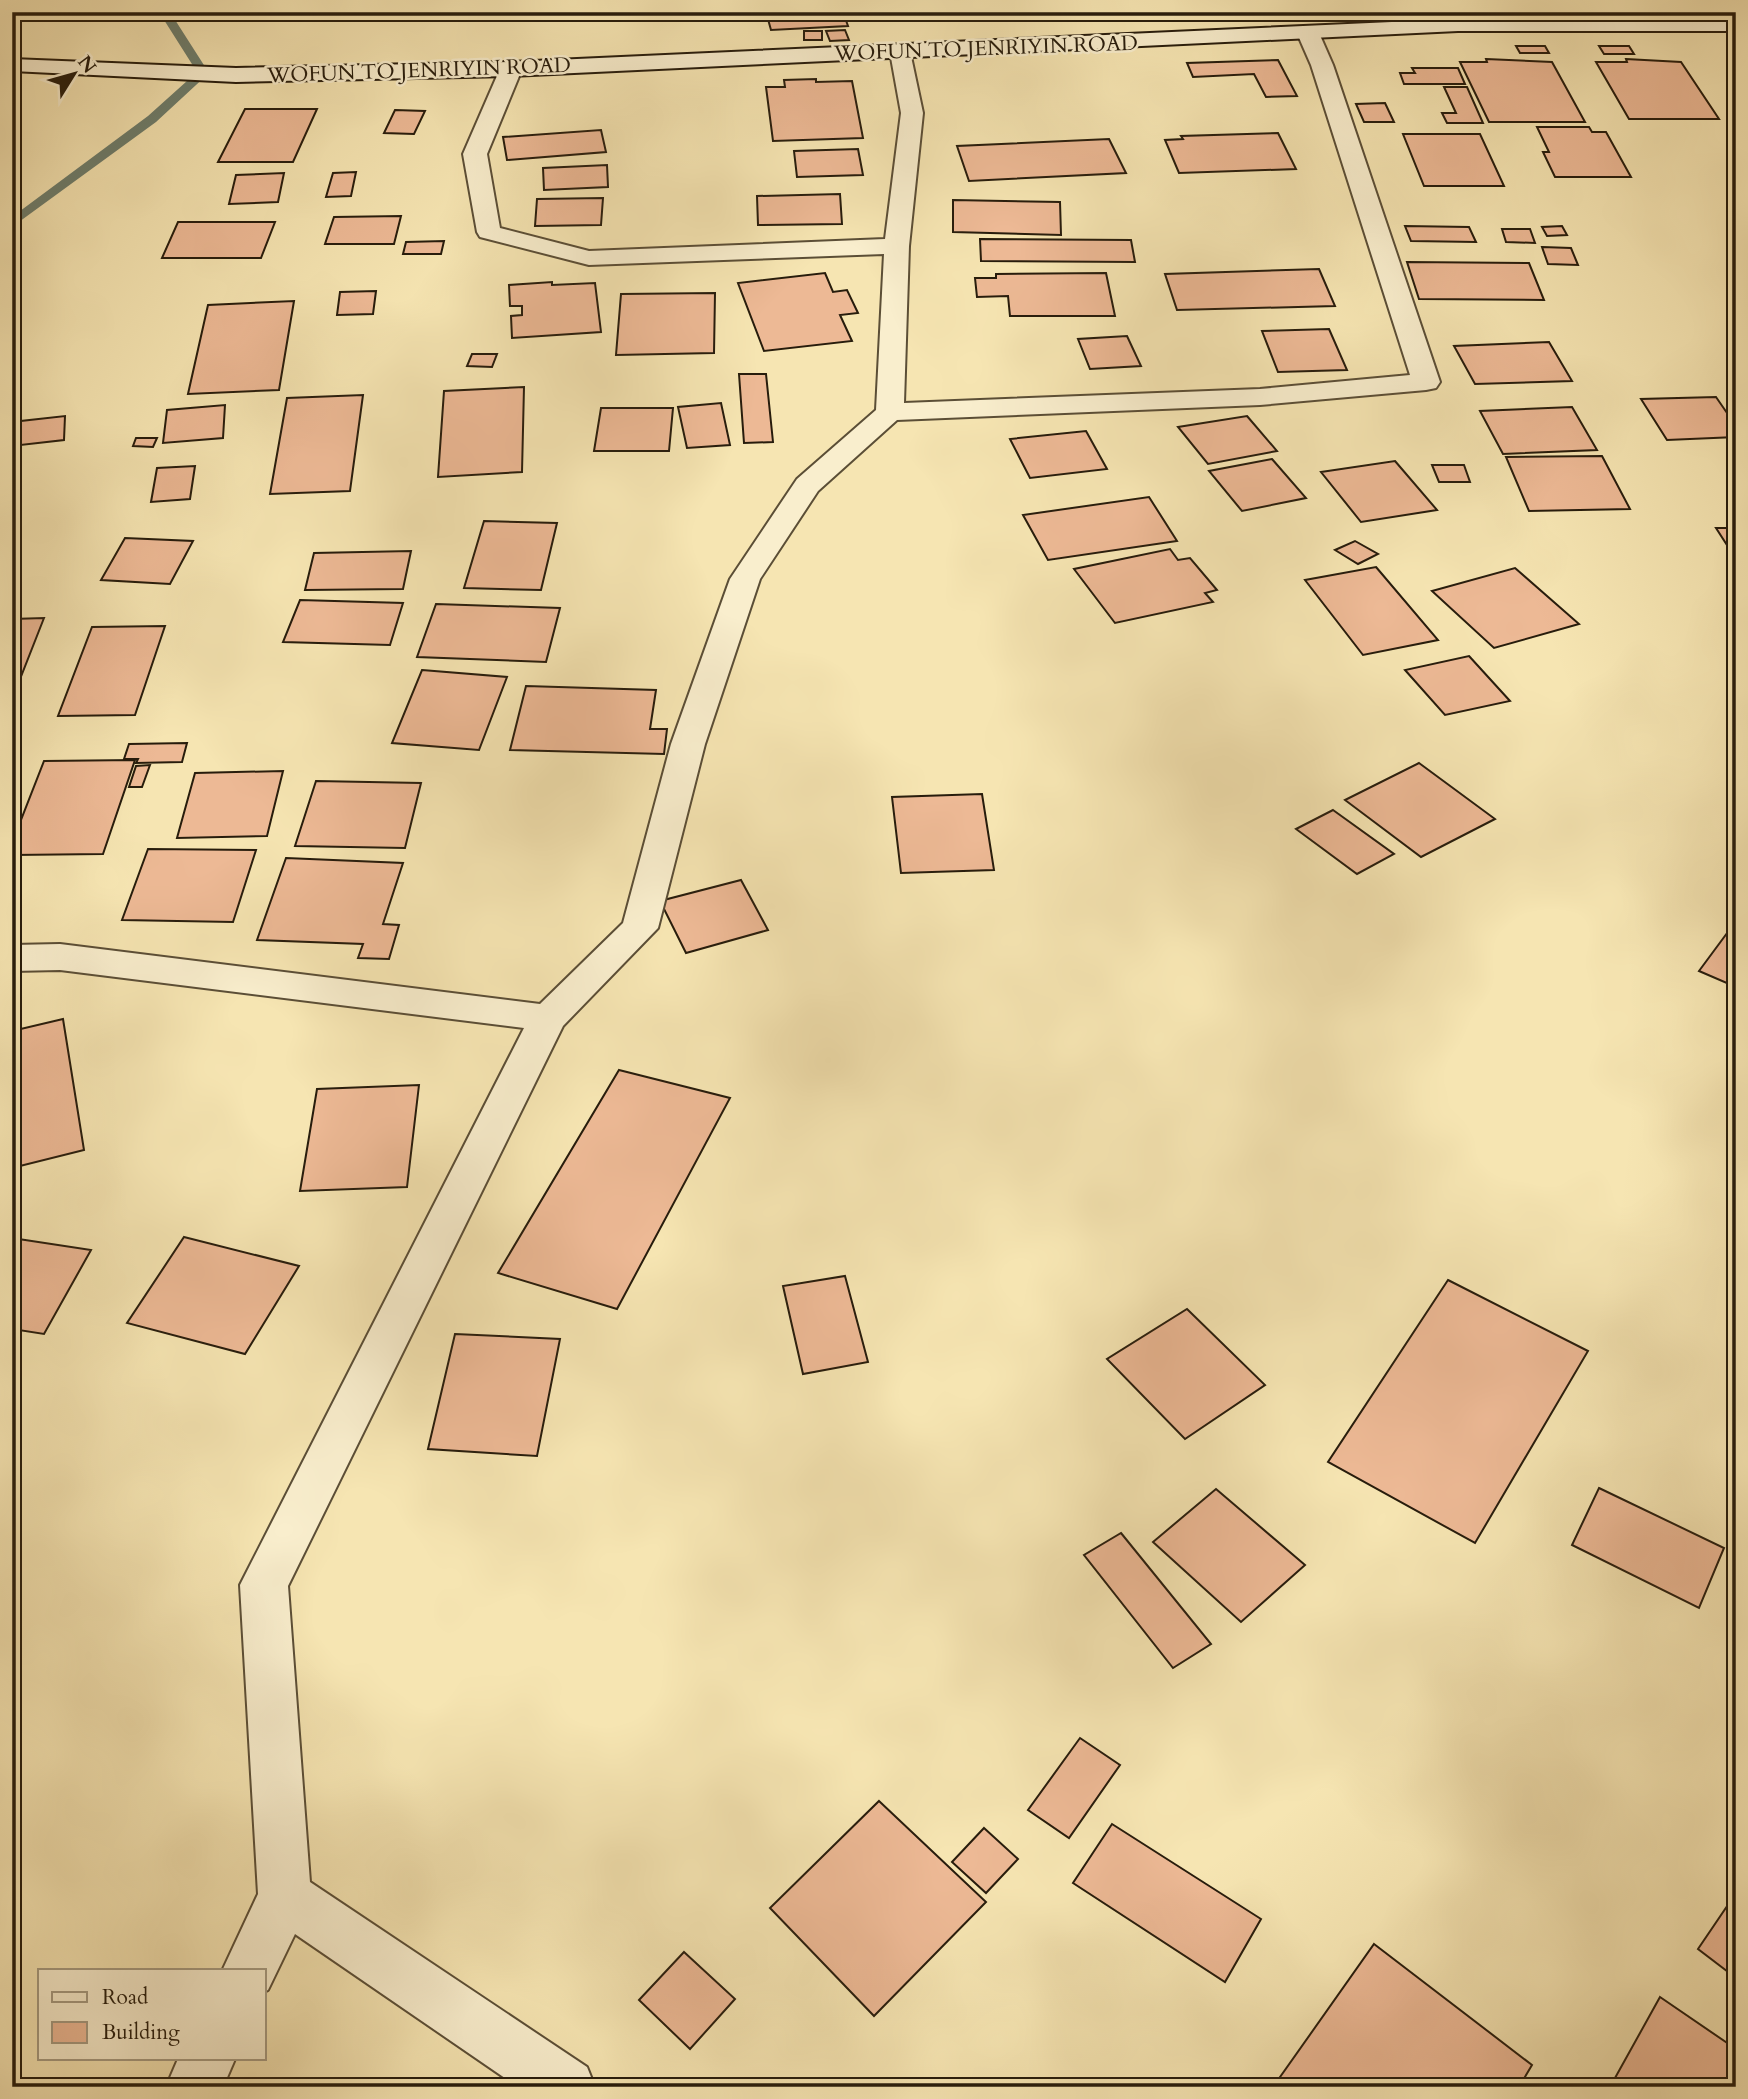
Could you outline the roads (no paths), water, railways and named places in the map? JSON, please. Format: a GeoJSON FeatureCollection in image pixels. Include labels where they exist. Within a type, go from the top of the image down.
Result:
{"type":"FeatureCollection","features":[{"type":"Feature","properties":{"kind":"street"},"geometry":{"type":"LineString","coordinates":[[1438,12],[1458,25]]}},
{"type":"Feature","properties":{"kind":"street","name":"WOFUN TO JENRIYIN ROAD"},"geometry":{"type":"LineString","coordinates":[[12,65],[236,75],[511,69],[1458,25],[1736,25]]}},
{"type":"Feature","properties":{"kind":"street"},"geometry":{"type":"LineString","coordinates":[[250,1969],[285,1896],[264,1585],[548,1018],[640,928],[688,744],[744,579],[807,485],[890,412],[1260,397],[1426,382],[1322,65],[1308,33]]}},
{"type":"Feature","properties":{"kind":"street"},"geometry":{"type":"LineString","coordinates":[[890,412],[897,246],[912,113],[901,52]]}},
{"type":"Feature","properties":{"kind":"street"},"geometry":{"type":"LineString","coordinates":[[511,69],[475,154],[489,232],[589,258],[897,246]]}},
{"type":"Feature","properties":{"kind":"street"},"geometry":{"type":"LineString","coordinates":[[12,958],[60,957],[548,1018]]}},
{"type":"Feature","properties":{"kind":"street"},"geometry":{"type":"LineString","coordinates":[[285,1896],[567,2087]]}},
{"type":"Feature","properties":{"kind":"street"},"geometry":{"type":"LineString","coordinates":[[194,2087],[207,2060]]}},
{"type":"Feature","properties":{"kind":"waterway"},"geometry":{"type":"LineString","coordinates":[[12,223],[152,119],[203,73],[164,12]]}}]}
